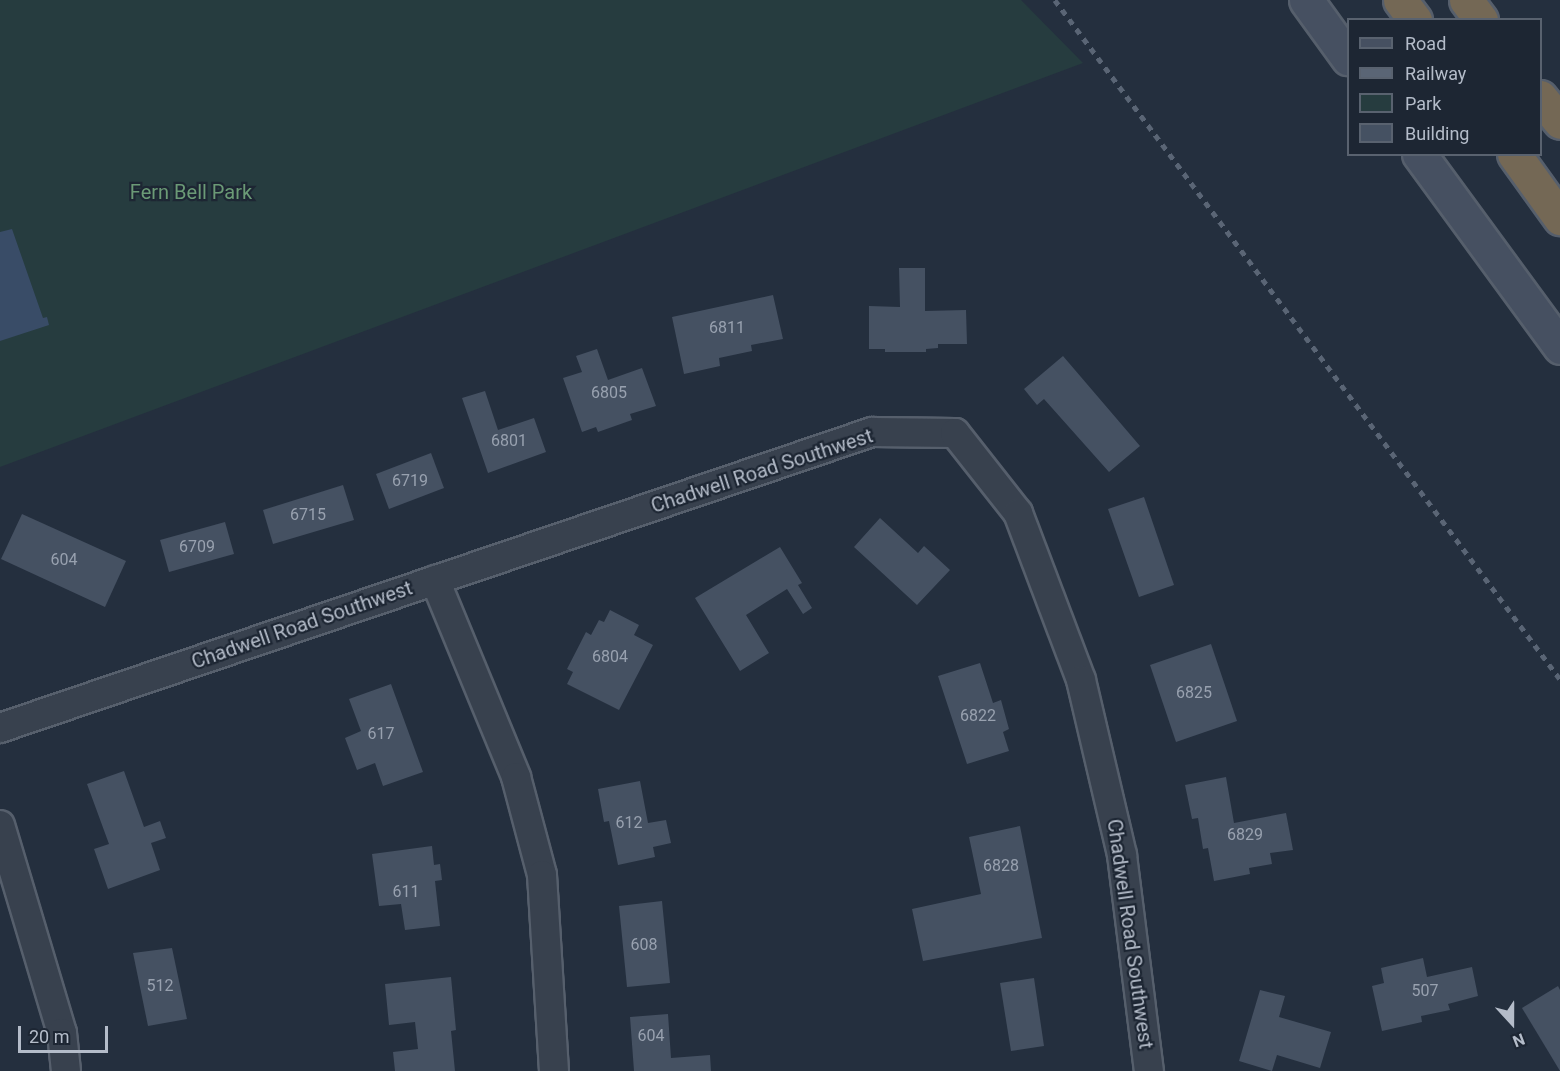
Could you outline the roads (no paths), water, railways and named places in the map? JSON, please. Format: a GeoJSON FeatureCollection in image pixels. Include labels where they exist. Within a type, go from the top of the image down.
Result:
{"type":"FeatureCollection","features":[{"type":"Feature","properties":{"kind":"highway"},"geometry":{"type":"LineString","coordinates":[[1400,0],[1414,18]]}},
{"type":"Feature","properties":{"kind":"highway"},"geometry":{"type":"LineString","coordinates":[[1466,0],[1480,18]]}},
{"type":"Feature","properties":{"kind":"highway"},"geometry":{"type":"LineString","coordinates":[[1542,100],[1560,123]]}},
{"type":"Feature","properties":{"kind":"highway"},"geometry":{"type":"LineString","coordinates":[[1515,156],[1560,218]]}},
{"type":"Feature","properties":{"kind":"main road"},"geometry":{"type":"LineString","coordinates":[[1306,0],[1347,57]]}},
{"type":"Feature","properties":{"kind":"main road"},"geometry":{"type":"LineString","coordinates":[[1420,156],[1560,347]]}},
{"type":"Feature","properties":{"kind":"street","name":"Chadwell Road Southwest"},"geometry":{"type":"LineString","coordinates":[[0,728],[872,432],[955,433],[1018,513],[1081,680],[1122,855],[1149,1071]]}},
{"type":"Feature","properties":{"kind":"street"},"geometry":{"type":"LineString","coordinates":[[435,580],[516,777],[542,875],[554,1071]]}},
{"type":"Feature","properties":{"kind":"street"},"geometry":{"type":"LineString","coordinates":[[0,825],[62,1033],[66,1071]]}},
{"type":"Feature","properties":{"kind":"water"},"geometry":{"type":"Polygon","coordinates":[[[12,229],[43,318],[47,317],[49,325],[0,341],[0,232],[12,229]]]}},
{"type":"Feature","properties":{"kind":"railway"},"geometry":{"type":"LineString","coordinates":[[1055,0],[1560,679]]}},
{"type":"Feature","properties":{"kind":"park label","name":"Fern Bell Park"},"geometry":{"type":"Point","coordinates":[191,192]}}]}
